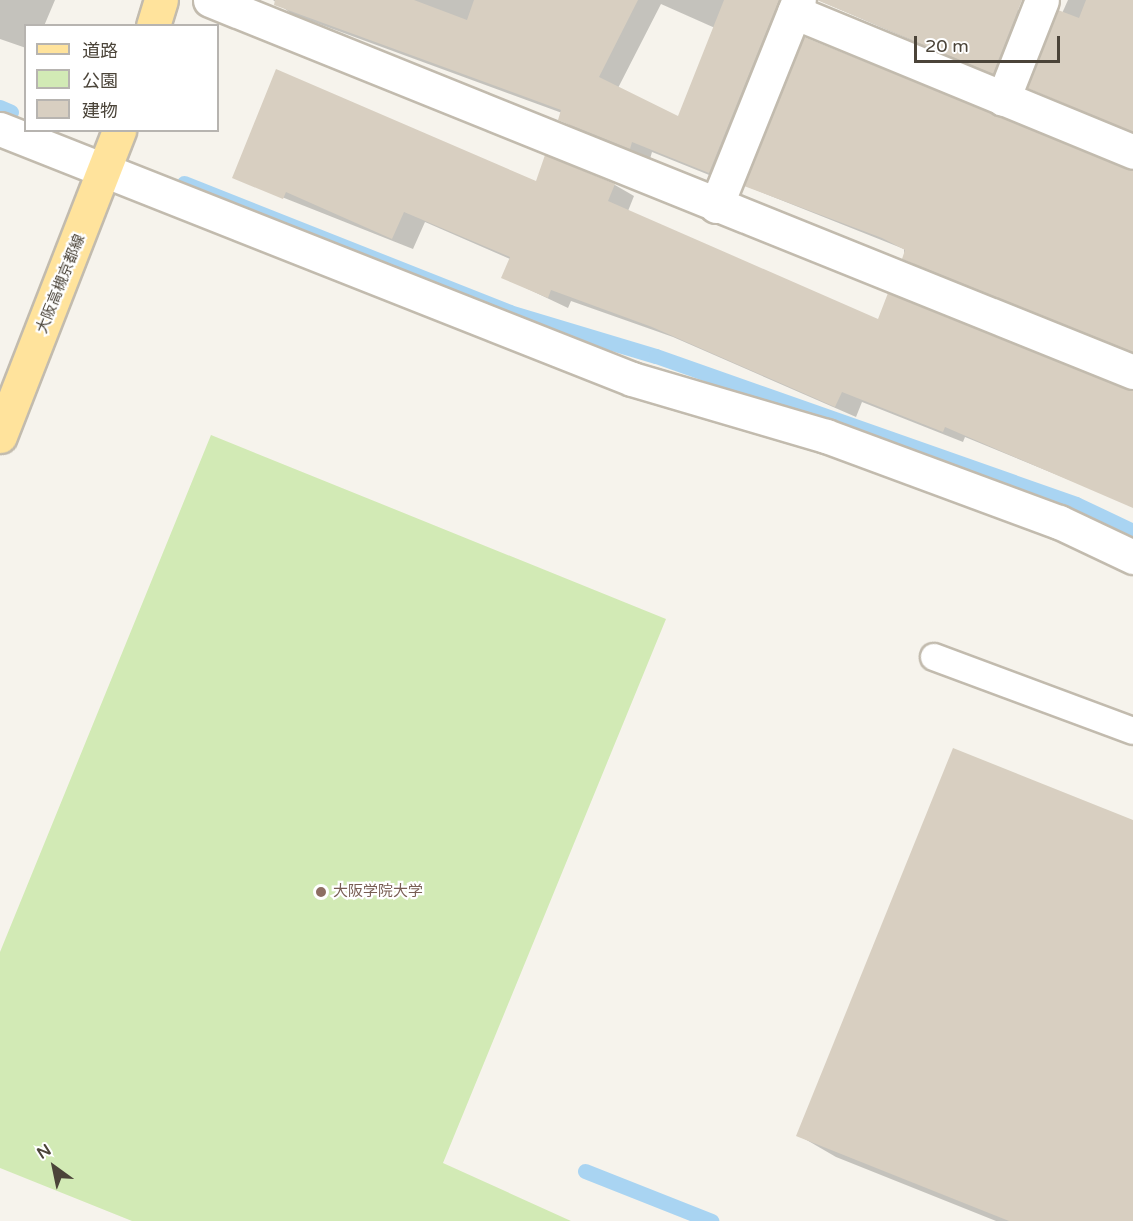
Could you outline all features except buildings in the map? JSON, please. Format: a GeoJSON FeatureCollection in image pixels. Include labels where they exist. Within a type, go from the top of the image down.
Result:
{"type":"FeatureCollection","features":[{"type":"Feature","properties":{"kind":"main road"},"geometry":{"type":"LineString","coordinates":[[154,24],[161,0]]}},
{"type":"Feature","properties":{"kind":"main road","name":"大阪高槻京都線"},"geometry":{"type":"LineString","coordinates":[[0,436],[104,174],[117,132]]}},
{"type":"Feature","properties":{"kind":"street"},"geometry":{"type":"LineString","coordinates":[[210,0],[716,206],[1133,372]]}},
{"type":"Feature","properties":{"kind":"street"},"geometry":{"type":"LineString","coordinates":[[1003,99],[1042,0]]}},
{"type":"Feature","properties":{"kind":"street"},"geometry":{"type":"LineString","coordinates":[[716,206],[797,6],[1003,99],[1133,152]]}},
{"type":"Feature","properties":{"kind":"street"},"geometry":{"type":"LineString","coordinates":[[0,129],[104,174],[632,379],[826,436],[1059,522],[1133,557]]}},
{"type":"Feature","properties":{"kind":"lane"},"geometry":{"type":"LineString","coordinates":[[934,657],[1133,731]]}},
{"type":"Feature","properties":{"kind":"green space","name":"大阪学院大学"},"geometry":{"type":"Polygon","coordinates":[[[211,435],[666,619],[443,1163],[571,1221],[132,1221],[0,1168],[0,952],[211,435]]]}},
{"type":"Feature","properties":{"kind":"waterway"},"geometry":{"type":"LineString","coordinates":[[0,107],[11,112]]}},
{"type":"Feature","properties":{"kind":"waterway"},"geometry":{"type":"LineString","coordinates":[[184,183],[509,312],[656,356],[1076,504],[1133,531]]}},
{"type":"Feature","properties":{"kind":"waterway"},"geometry":{"type":"LineString","coordinates":[[585,1171],[711,1221]]}},
{"type":"Feature","properties":{"kind":"place","name":"大阪学院大学"},"geometry":{"type":"Point","coordinates":[321,892]}}]}
